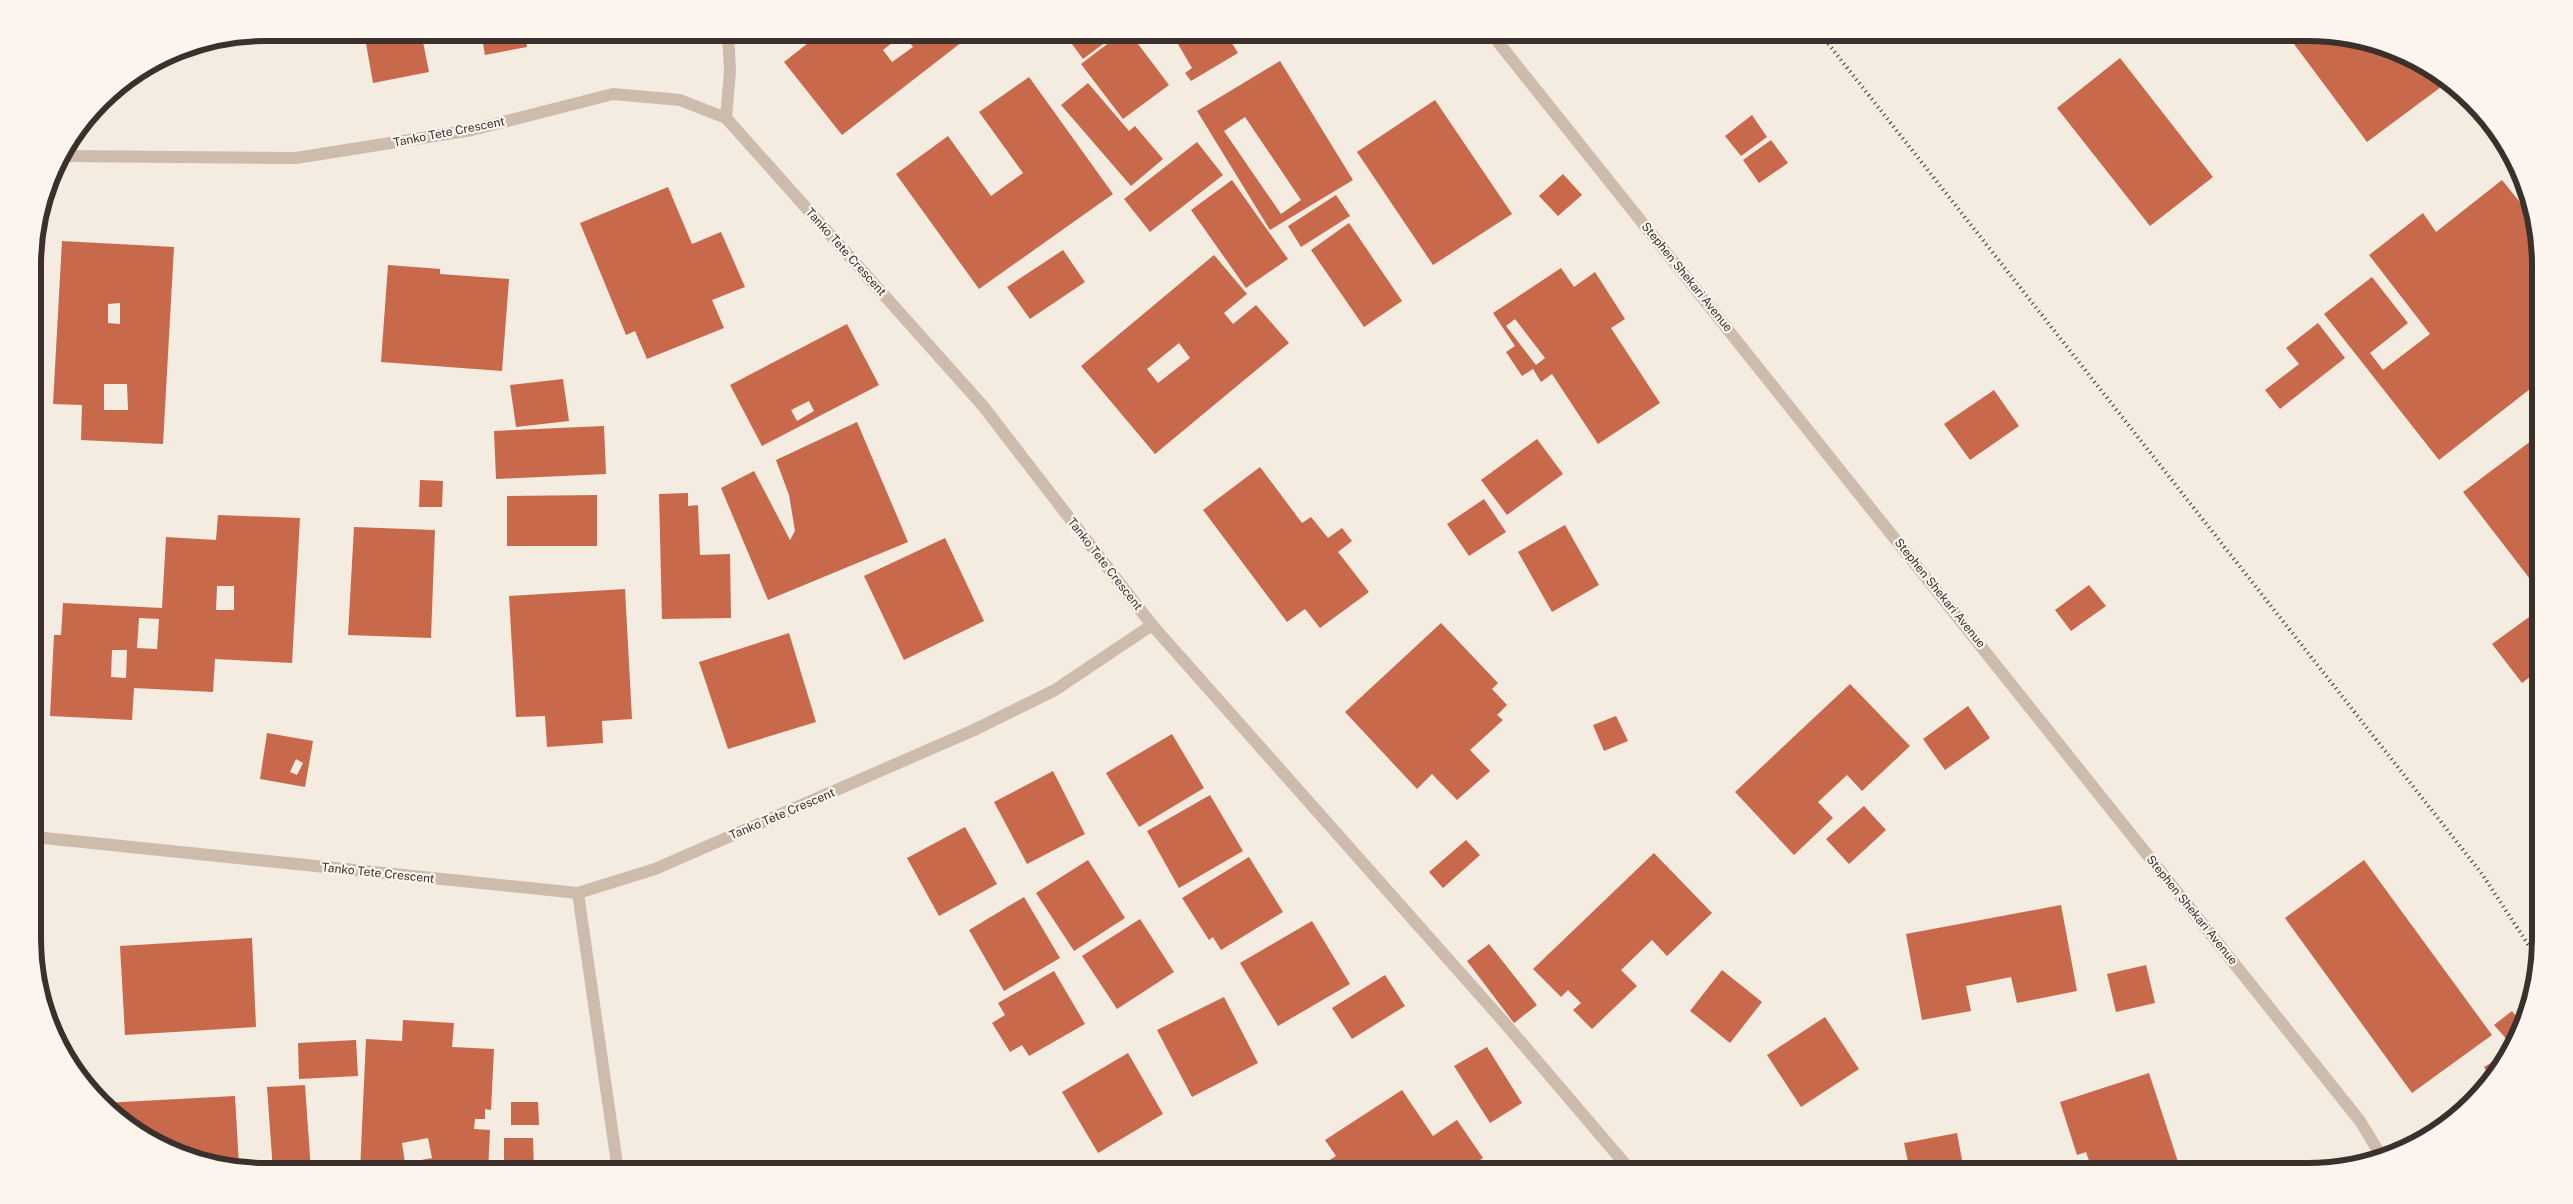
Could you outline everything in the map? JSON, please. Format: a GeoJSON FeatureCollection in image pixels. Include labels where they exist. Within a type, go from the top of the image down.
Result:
{"type":"FeatureCollection","features":[{"type":"Feature","properties":{"kind":"street"},"geometry":{"type":"LineString","coordinates":[[726,118],[730,71],[728,41]]}},
{"type":"Feature","properties":{"kind":"street","name":"Stephen Shekari Avenue"},"geometry":{"type":"LineString","coordinates":[[1497,41],[2360,1121],[2378,1151]]}},
{"type":"Feature","properties":{"kind":"street","name":"Tanko Tete Crescent"},"geometry":{"type":"LineString","coordinates":[[41,838],[578,893],[654,869],[974,730],[1055,690],[1152,626],[983,406],[726,118],[680,100],[613,94],[472,130],[296,158],[69,156]]}},
{"type":"Feature","properties":{"kind":"street"},"geometry":{"type":"LineString","coordinates":[[1152,626],[1503,1021],[1624,1163]]}},
{"type":"Feature","properties":{"kind":"street"},"geometry":{"type":"LineString","coordinates":[[578,893],[617,1163]]}},
{"type":"Feature","properties":{"kind":"building"},"geometry":{"type":"Polygon","coordinates":[[[366,41],[423,41],[429,72],[373,83],[366,41]]]}},
{"type":"Feature","properties":{"kind":"building"},"geometry":{"type":"Polygon","coordinates":[[[483,41],[526,41],[527,47],[485,55],[483,41]]]}},
{"type":"Feature","properties":{"kind":"building"},"geometry":{"type":"Polygon","coordinates":[[[811,41],[894,41],[883,50],[892,62],[913,47],[908,41],[963,41],[842,135],[784,62],[811,41]]]}},
{"type":"Feature","properties":{"kind":"building"},"geometry":{"type":"Polygon","coordinates":[[[1070,41],[1107,41],[1083,59],[1070,41]]]}},
{"type":"Feature","properties":{"kind":"building"},"geometry":{"type":"Polygon","coordinates":[[[1111,41],[1136,41],[1169,85],[1123,119],[1081,64],[1111,41]]]}},
{"type":"Feature","properties":{"kind":"building"},"geometry":{"type":"Polygon","coordinates":[[[1176,41],[1231,41],[1238,53],[1191,81],[1185,73],[1192,68],[1176,41]]]}},
{"type":"Feature","properties":{"kind":"building"},"geometry":{"type":"Polygon","coordinates":[[[2292,41],[2337,43],[2380,53],[2420,71],[2442,86],[2367,142],[2292,41]]]}},
{"type":"Feature","properties":{"kind":"building"},"geometry":{"type":"Polygon","coordinates":[[[2120,58],[2213,177],[2150,226],[2057,108],[2120,58]]]}},
{"type":"Feature","properties":{"kind":"building"},"geometry":{"type":"Polygon","coordinates":[[[1280,61],[1353,180],[1270,230],[1197,111],[1280,61]],[[1245,117],[1224,131],[1281,214],[1301,200],[1245,117]]]}},
{"type":"Feature","properties":{"kind":"building"},"geometry":{"type":"Polygon","coordinates":[[[1029,77],[1113,194],[979,289],[896,174],[948,136],[991,196],[1023,173],[979,112],[1029,77]]]}},
{"type":"Feature","properties":{"kind":"building"},"geometry":{"type":"Polygon","coordinates":[[[1088,83],[1129,131],[1135,126],[1163,159],[1131,186],[1061,105],[1088,83]]]}},
{"type":"Feature","properties":{"kind":"building"},"geometry":{"type":"Polygon","coordinates":[[[1435,100],[1512,214],[1433,265],[1357,152],[1435,100]]]}},
{"type":"Feature","properties":{"kind":"building"},"geometry":{"type":"Polygon","coordinates":[[[1752,115],[1767,137],[1741,156],[1725,136],[1752,115]]]}},
{"type":"Feature","properties":{"kind":"building"},"geometry":{"type":"Polygon","coordinates":[[[1771,140],[1788,163],[1759,183],[1743,160],[1771,140]]]}},
{"type":"Feature","properties":{"kind":"building"},"geometry":{"type":"Polygon","coordinates":[[[1197,142],[1223,175],[1150,232],[1124,199],[1197,142]]]}},
{"type":"Feature","properties":{"kind":"building"},"geometry":{"type":"Polygon","coordinates":[[[1563,174],[1582,195],[1558,216],[1539,196],[1563,174]]]}},
{"type":"Feature","properties":{"kind":"building"},"geometry":{"type":"Polygon","coordinates":[[[1232,180],[1288,259],[1246,288],[1191,210],[1232,180]]]}},
{"type":"Feature","properties":{"kind":"building"},"geometry":{"type":"Polygon","coordinates":[[[2502,180],[2524,207],[2530,236],[2532,266],[2532,387],[2439,460],[2324,314],[2372,277],[2408,323],[2370,353],[2383,370],[2430,334],[2369,255],[2423,213],[2436,232],[2502,180]]]}},
{"type":"Feature","properties":{"kind":"building"},"geometry":{"type":"Polygon","coordinates":[[[668,187],[692,244],[721,232],[745,287],[712,300],[724,328],[647,359],[635,331],[626,335],[580,223],[668,187]]]}},
{"type":"Feature","properties":{"kind":"building"},"geometry":{"type":"Polygon","coordinates":[[[1336,195],[1350,216],[1301,247],[1288,226],[1336,195]]]}},
{"type":"Feature","properties":{"kind":"building"},"geometry":{"type":"Polygon","coordinates":[[[1349,223],[1402,301],[1364,327],[1311,250],[1349,223]]]}},
{"type":"Feature","properties":{"kind":"building"},"geometry":{"type":"Polygon","coordinates":[[[62,241],[174,247],[163,444],[81,440],[82,405],[53,404],[62,241]],[[120,303],[108,304],[108,323],[120,324],[120,303]],[[104,384],[104,410],[128,410],[127,384],[104,384]]]}},
{"type":"Feature","properties":{"kind":"building"},"geometry":{"type":"Polygon","coordinates":[[[1063,250],[1085,282],[1030,319],[1007,287],[1063,250]]]}},
{"type":"Feature","properties":{"kind":"building"},"geometry":{"type":"Polygon","coordinates":[[[1214,255],[1247,294],[1224,313],[1233,324],[1256,305],[1289,343],[1155,454],[1081,366],[1214,255]],[[1179,343],[1147,369],[1158,383],[1190,358],[1179,343]]]}},
{"type":"Feature","properties":{"kind":"building"},"geometry":{"type":"Polygon","coordinates":[[[388,265],[440,269],[440,274],[509,279],[502,371],[381,362],[388,265]]]}},
{"type":"Feature","properties":{"kind":"building"},"geometry":{"type":"Polygon","coordinates":[[[1561,268],[1574,287],[1595,272],[1625,319],[1611,328],[1660,403],[1598,444],[1552,374],[1541,382],[1533,369],[1522,376],[1506,352],[1515,346],[1493,313],[1561,268]],[[1515,319],[1506,326],[1536,365],[1545,358],[1515,319]]]}},
{"type":"Feature","properties":{"kind":"building"},"geometry":{"type":"Polygon","coordinates":[[[2318,323],[2345,358],[2280,409],[2265,390],[2299,364],[2286,348],[2318,323]]]}},
{"type":"Feature","properties":{"kind":"building"},"geometry":{"type":"Polygon","coordinates":[[[847,324],[879,385],[762,446],[730,385],[847,324]],[[809,401],[791,410],[797,421],[814,411],[809,401]]]}},
{"type":"Feature","properties":{"kind":"building"},"geometry":{"type":"Polygon","coordinates":[[[563,379],[569,421],[516,427],[510,385],[563,379]]]}},
{"type":"Feature","properties":{"kind":"building"},"geometry":{"type":"Polygon","coordinates":[[[1994,390],[2019,426],[1970,460],[1944,424],[1994,390]]]}},
{"type":"Feature","properties":{"kind":"building"},"geometry":{"type":"Polygon","coordinates":[[[857,422],[908,542],[768,600],[721,488],[754,471],[790,540],[795,531],[789,495],[776,460],[857,422]]]}},
{"type":"Feature","properties":{"kind":"building"},"geometry":{"type":"Polygon","coordinates":[[[604,426],[606,474],[496,479],[494,431],[604,426]]]}},
{"type":"Feature","properties":{"kind":"building"},"geometry":{"type":"Polygon","coordinates":[[[1537,439],[1563,474],[1507,515],[1481,480],[1537,439]]]}},
{"type":"Feature","properties":{"kind":"building"},"geometry":{"type":"Polygon","coordinates":[[[2532,440],[2532,582],[2463,492],[2532,440]]]}},
{"type":"Feature","properties":{"kind":"building"},"geometry":{"type":"Polygon","coordinates":[[[1260,467],[1302,523],[1311,517],[1328,538],[1342,528],[1352,541],[1338,552],[1369,592],[1320,628],[1305,609],[1287,622],[1203,510],[1260,467]]]}},
{"type":"Feature","properties":{"kind":"building"},"geometry":{"type":"Polygon","coordinates":[[[420,480],[443,481],[442,507],[419,507],[420,480]]]}},
{"type":"Feature","properties":{"kind":"building"},"geometry":{"type":"Polygon","coordinates":[[[688,493],[688,506],[698,505],[700,555],[730,554],[731,618],[662,619],[659,494],[688,493]]]}},
{"type":"Feature","properties":{"kind":"building"},"geometry":{"type":"Polygon","coordinates":[[[597,495],[597,546],[507,546],[507,496],[597,495]]]}},
{"type":"Feature","properties":{"kind":"building"},"geometry":{"type":"Polygon","coordinates":[[[1484,499],[1506,532],[1469,556],[1447,524],[1484,499]]]}},
{"type":"Feature","properties":{"kind":"building"},"geometry":{"type":"Polygon","coordinates":[[[218,515],[300,518],[292,663],[215,659],[213,692],[134,688],[132,720],[50,716],[54,635],[61,635],[63,603],[162,608],[166,537],[216,540],[218,515]],[[217,586],[216,610],[234,610],[234,586],[217,586]],[[139,618],[137,648],[157,649],[159,619],[139,618]],[[112,650],[111,677],[126,678],[127,650],[112,650]]]}},
{"type":"Feature","properties":{"kind":"building"},"geometry":{"type":"Polygon","coordinates":[[[1565,525],[1599,585],[1552,612],[1518,552],[1565,525]]]}},
{"type":"Feature","properties":{"kind":"building"},"geometry":{"type":"Polygon","coordinates":[[[354,527],[435,530],[431,638],[348,635],[354,527]]]}},
{"type":"Feature","properties":{"kind":"building"},"geometry":{"type":"Polygon","coordinates":[[[945,538],[984,621],[904,660],[864,576],[945,538]]]}},
{"type":"Feature","properties":{"kind":"building"},"geometry":{"type":"Polygon","coordinates":[[[2089,585],[2106,606],[2071,631],[2055,610],[2089,585]]]}},
{"type":"Feature","properties":{"kind":"building"},"geometry":{"type":"Polygon","coordinates":[[[625,589],[632,719],[602,721],[603,743],[547,747],[545,716],[516,717],[509,596],[625,589]]]}},
{"type":"Feature","properties":{"kind":"building"},"geometry":{"type":"Polygon","coordinates":[[[2532,615],[2532,675],[2522,683],[2492,644],[2532,615]]]}},
{"type":"Feature","properties":{"kind":"building"},"geometry":{"type":"Polygon","coordinates":[[[1441,623],[1498,683],[1492,689],[1507,705],[1497,715],[1503,720],[1470,750],[1490,771],[1457,800],[1432,774],[1417,789],[1345,712],[1441,623]]]}},
{"type":"Feature","properties":{"kind":"building"},"geometry":{"type":"Polygon","coordinates":[[[789,633],[816,722],[728,749],[699,662],[789,633]]]}},
{"type":"Feature","properties":{"kind":"building"},"geometry":{"type":"Polygon","coordinates":[[[1850,684],[1910,746],[1862,791],[1847,775],[1818,802],[1833,818],[1794,855],[1735,792],[1850,684]]]}},
{"type":"Feature","properties":{"kind":"building"},"geometry":{"type":"Polygon","coordinates":[[[1968,706],[1990,738],[1945,770],[1923,739],[1968,706]]]}},
{"type":"Feature","properties":{"kind":"building"},"geometry":{"type":"Polygon","coordinates":[[[1616,716],[1628,741],[1604,751],[1593,725],[1616,716]]]}},
{"type":"Feature","properties":{"kind":"building"},"geometry":{"type":"Polygon","coordinates":[[[267,733],[313,741],[305,787],[260,779],[267,733]],[[296,759],[290,772],[297,775],[303,763],[296,759]]]}},
{"type":"Feature","properties":{"kind":"building"},"geometry":{"type":"Polygon","coordinates":[[[1172,734],[1204,788],[1139,827],[1106,773],[1172,734]]]}},
{"type":"Feature","properties":{"kind":"building"},"geometry":{"type":"Polygon","coordinates":[[[1053,771],[1085,834],[1027,864],[994,802],[1053,771]]]}},
{"type":"Feature","properties":{"kind":"building"},"geometry":{"type":"Polygon","coordinates":[[[1210,795],[1243,851],[1179,888],[1147,831],[1210,795]]]}},
{"type":"Feature","properties":{"kind":"building"},"geometry":{"type":"Polygon","coordinates":[[[1864,806],[1886,830],[1849,864],[1826,839],[1864,806]]]}},
{"type":"Feature","properties":{"kind":"building"},"geometry":{"type":"Polygon","coordinates":[[[965,827],[997,884],[939,916],[907,858],[965,827]]]}},
{"type":"Feature","properties":{"kind":"building"},"geometry":{"type":"Polygon","coordinates":[[[1466,840],[1480,855],[1443,888],[1429,872],[1466,840]]]}},
{"type":"Feature","properties":{"kind":"building"},"geometry":{"type":"Polygon","coordinates":[[[1654,853],[1712,913],[1667,956],[1652,940],[1621,970],[1637,986],[1592,1029],[1573,1010],[1581,1003],[1568,990],[1561,997],[1533,969],[1654,853]]]}},
{"type":"Feature","properties":{"kind":"building"},"geometry":{"type":"Polygon","coordinates":[[[1249,857],[1283,912],[1221,950],[1213,937],[1209,940],[1182,898],[1249,857]]]}},
{"type":"Feature","properties":{"kind":"building"},"geometry":{"type":"Polygon","coordinates":[[[1088,860],[1125,918],[1074,951],[1036,893],[1088,860]]]}},
{"type":"Feature","properties":{"kind":"building"},"geometry":{"type":"Polygon","coordinates":[[[2364,860],[2492,1035],[2412,1093],[2285,918],[2364,860]]]}},
{"type":"Feature","properties":{"kind":"building"},"geometry":{"type":"Polygon","coordinates":[[[1024,897],[1060,958],[1004,991],[969,930],[1024,897]]]}},
{"type":"Feature","properties":{"kind":"building"},"geometry":{"type":"Polygon","coordinates":[[[2061,905],[2077,991],[2017,1003],[2011,977],[1966,986],[1971,1011],[1922,1020],[1906,934],[2061,905]]]}},
{"type":"Feature","properties":{"kind":"building"},"geometry":{"type":"Polygon","coordinates":[[[1140,919],[1174,972],[1117,1009],[1082,956],[1140,919]]]}},
{"type":"Feature","properties":{"kind":"building"},"geometry":{"type":"Polygon","coordinates":[[[1312,921],[1350,984],[1278,1026],[1240,963],[1312,921]]]}},
{"type":"Feature","properties":{"kind":"building"},"geometry":{"type":"Polygon","coordinates":[[[252,938],[256,1027],[125,1035],[120,946],[252,938]]]}},
{"type":"Feature","properties":{"kind":"building"},"geometry":{"type":"Polygon","coordinates":[[[1489,944],[1537,1005],[1514,1023],[1467,961],[1489,944]]]}},
{"type":"Feature","properties":{"kind":"building"},"geometry":{"type":"Polygon","coordinates":[[[2146,965],[2155,1003],[2116,1012],[2107,974],[2146,965]]]}},
{"type":"Feature","properties":{"kind":"building"},"geometry":{"type":"Polygon","coordinates":[[[1722,970],[1762,1002],[1730,1043],[1690,1011],[1722,970]]]}},
{"type":"Feature","properties":{"kind":"building"},"geometry":{"type":"Polygon","coordinates":[[[1054,971],[1085,1024],[1029,1056],[1022,1045],[1010,1052],[992,1023],[1005,1015],[998,1003],[1054,971]]]}},
{"type":"Feature","properties":{"kind":"building"},"geometry":{"type":"Polygon","coordinates":[[[1385,975],[1405,1006],[1352,1039],[1332,1008],[1385,975]]]}},
{"type":"Feature","properties":{"kind":"building"},"geometry":{"type":"Polygon","coordinates":[[[1224,997],[1258,1063],[1192,1097],[1157,1030],[1224,997]]]}},
{"type":"Feature","properties":{"kind":"building"},"geometry":{"type":"Polygon","coordinates":[[[2512,1011],[2517,1018],[2508,1040],[2494,1025],[2512,1011]]]}},
{"type":"Feature","properties":{"kind":"building"},"geometry":{"type":"Polygon","coordinates":[[[1825,1017],[1859,1069],[1801,1107],[1767,1055],[1825,1017]]]}},
{"type":"Feature","properties":{"kind":"building"},"geometry":{"type":"Polygon","coordinates":[[[403,1020],[454,1023],[452,1047],[494,1049],[491,1110],[485,1109],[485,1119],[475,1119],[474,1129],[490,1130],[488,1163],[405,1163],[360,1163],[366,1039],[402,1041],[403,1020]],[[428,1138],[402,1143],[405,1163],[432,1158],[428,1138]]]}},
{"type":"Feature","properties":{"kind":"building"},"geometry":{"type":"Polygon","coordinates":[[[356,1040],[358,1076],[299,1079],[298,1043],[356,1040]]]}},
{"type":"Feature","properties":{"kind":"building"},"geometry":{"type":"Polygon","coordinates":[[[1487,1047],[1522,1103],[1490,1123],[1454,1066],[1487,1047]]]}},
{"type":"Feature","properties":{"kind":"building"},"geometry":{"type":"Polygon","coordinates":[[[1128,1053],[1163,1114],[1098,1153],[1062,1092],[1128,1053]]]}},
{"type":"Feature","properties":{"kind":"building"},"geometry":{"type":"Polygon","coordinates":[[[2496,1060],[2487,1072],[2484,1067],[2496,1060]]]}},
{"type":"Feature","properties":{"kind":"building"},"geometry":{"type":"Polygon","coordinates":[[[2149,1073],[2178,1163],[2090,1163],[2086,1152],[2077,1155],[2060,1102],[2149,1073]]]}},
{"type":"Feature","properties":{"kind":"building"},"geometry":{"type":"Polygon","coordinates":[[[305,1085],[310,1163],[272,1163],[267,1087],[305,1085]]]}},
{"type":"Feature","properties":{"kind":"building"},"geometry":{"type":"Polygon","coordinates":[[[1402,1090],[1433,1136],[1457,1120],[1483,1158],[1476,1163],[1325,1163],[1336,1156],[1325,1140],[1402,1090]]]}},
{"type":"Feature","properties":{"kind":"building"},"geometry":{"type":"Polygon","coordinates":[[[235,1096],[239,1161],[193,1151],[166,1140],[141,1125],[113,1102],[235,1096]]]}},
{"type":"Feature","properties":{"kind":"building"},"geometry":{"type":"Polygon","coordinates":[[[511,1102],[538,1102],[539,1125],[511,1125],[511,1102]]]}},
{"type":"Feature","properties":{"kind":"building"},"geometry":{"type":"Polygon","coordinates":[[[1957,1133],[1963,1163],[1908,1163],[1904,1143],[1957,1133]]]}},
{"type":"Feature","properties":{"kind":"building"},"geometry":{"type":"Polygon","coordinates":[[[504,1138],[533,1138],[534,1163],[504,1163],[504,1138]]]}},
{"type":"Feature","properties":{"kind":"railway"},"geometry":{"type":"LineString","coordinates":[[1826,41],[2482,874],[2531,949]]}}]}
